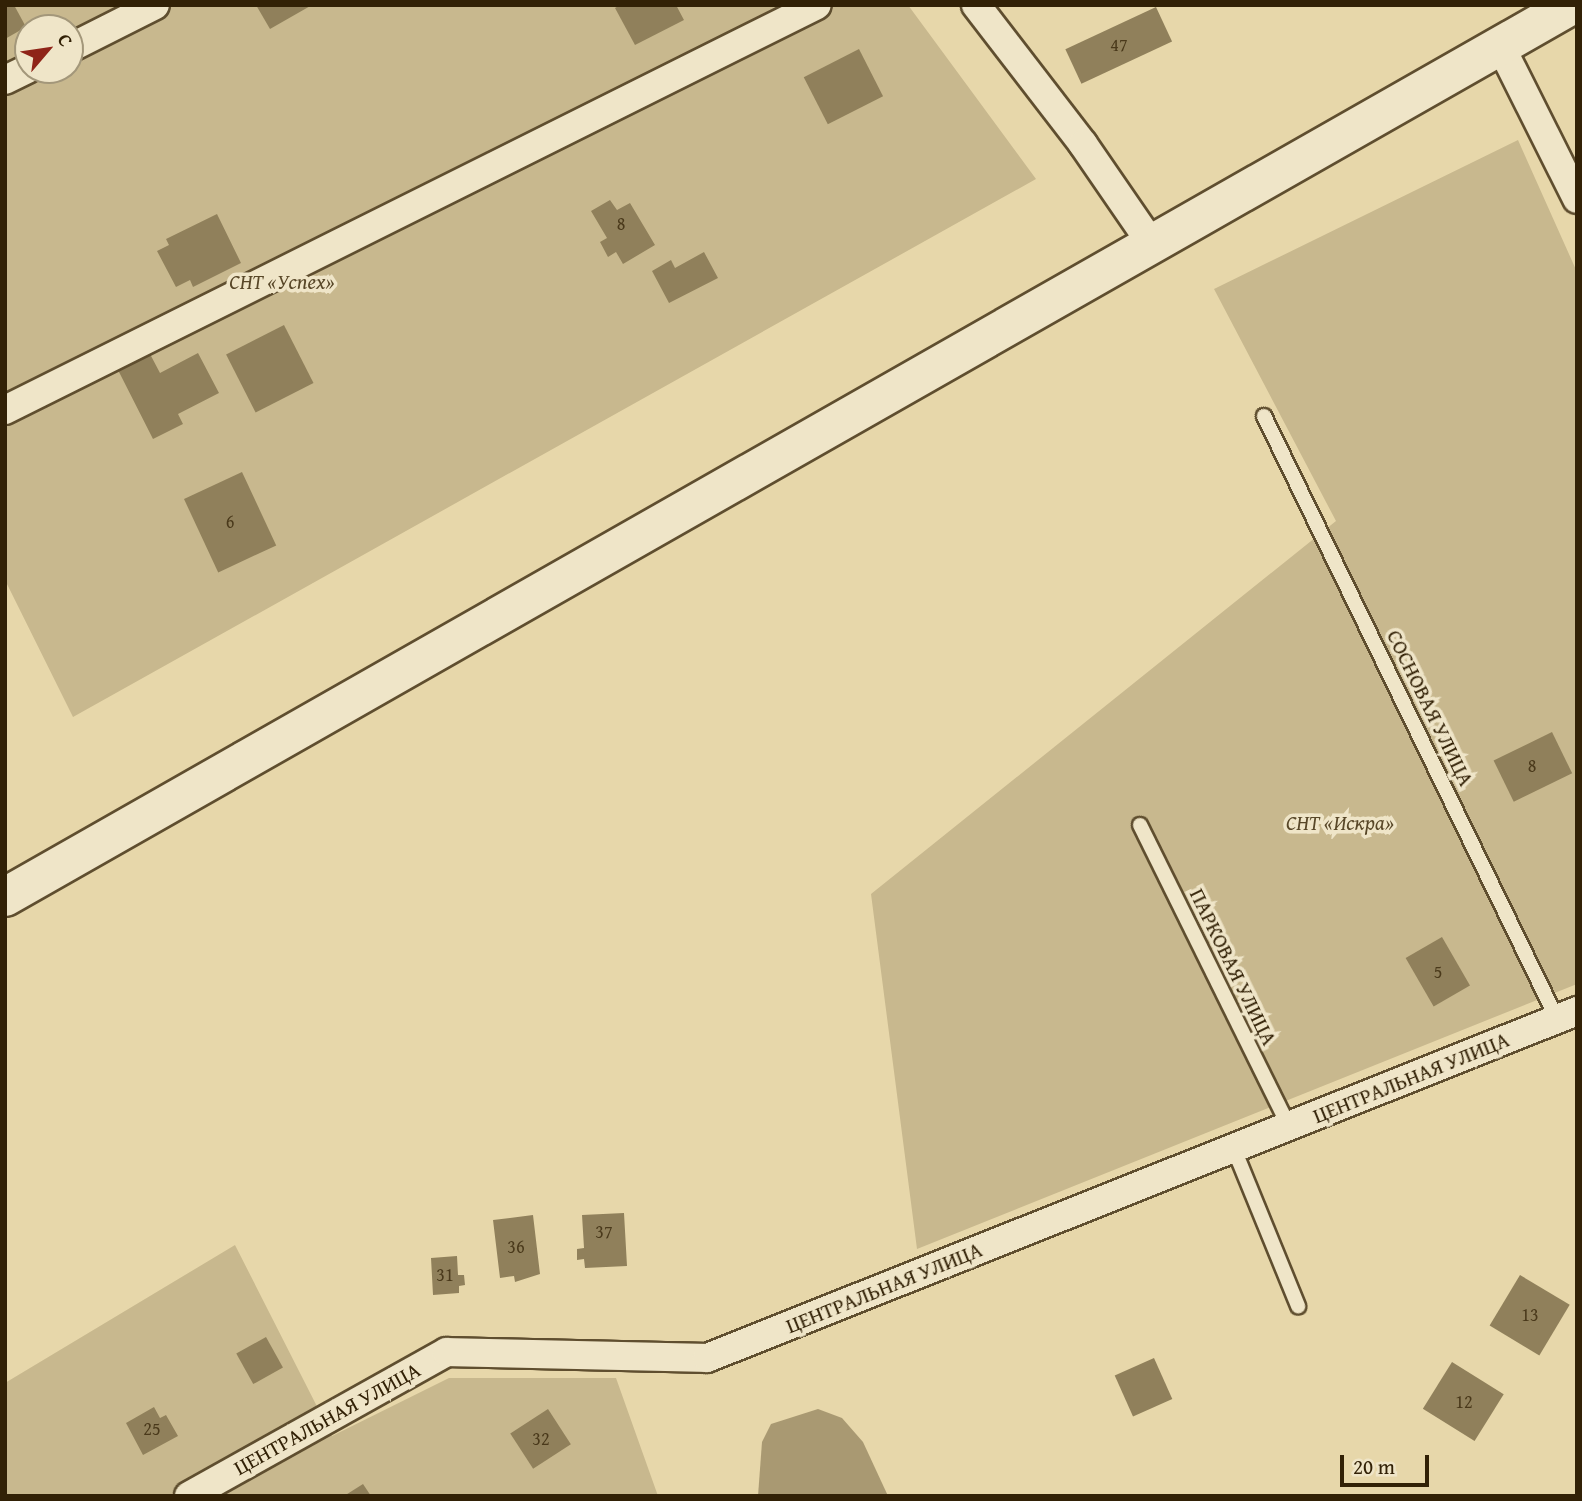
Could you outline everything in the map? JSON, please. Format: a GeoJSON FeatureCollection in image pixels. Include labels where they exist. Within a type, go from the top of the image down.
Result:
{"type":"FeatureCollection","features":[{"type":"Feature","properties":{"kind":"main road"},"geometry":{"type":"LineString","coordinates":[[5,897],[1153,246],[1572,5]]}},
{"type":"Feature","properties":{"kind":"street"},"geometry":{"type":"LineString","coordinates":[[84,41],[155,5]]}},
{"type":"Feature","properties":{"kind":"street"},"geometry":{"type":"LineString","coordinates":[[5,410],[817,5]]}},
{"type":"Feature","properties":{"kind":"street"},"geometry":{"type":"LineString","coordinates":[[976,5],[1083,144],[1153,246]]}},
{"type":"Feature","properties":{"kind":"street"},"geometry":{"type":"LineString","coordinates":[[1500,45],[1577,199]]}},
{"type":"Feature","properties":{"kind":"street","name":"ЦЕНТРАЛЬНАЯ УЛИЦА"},"geometry":{"type":"LineString","coordinates":[[190,1496],[447,1352],[707,1357],[1567,1015]]}},
{"type":"Feature","properties":{"kind":"lane","name":"СОСНОВАЯ УЛИЦА"},"geometry":{"type":"LineString","coordinates":[[1264,416],[1567,1015]]}},
{"type":"Feature","properties":{"kind":"lane","name":"ПАРКОВАЯ УЛИЦА"},"geometry":{"type":"LineString","coordinates":[[1140,825],[1289,1127]]}},
{"type":"Feature","properties":{"kind":"lane"},"geometry":{"type":"LineString","coordinates":[[1234,1149],[1298,1306]]}},
{"type":"Feature","properties":{"kind":"green space","name":"СНТ «Успех»"},"geometry":{"type":"Polygon","coordinates":[[[5,5],[908,5],[1036,179],[73,717],[5,580],[5,5]]]}},
{"type":"Feature","properties":{"kind":"green space","name":"СНТ «Искра»"},"geometry":{"type":"Polygon","coordinates":[[[1518,140],[1577,272],[1577,984],[917,1249],[871,894],[1336,521],[1214,289],[1518,140]]]}},
{"type":"Feature","properties":{"kind":"green space"},"geometry":{"type":"Polygon","coordinates":[[[235,1245],[332,1436],[449,1378],[616,1378],[658,1496],[5,1496],[5,1383],[235,1245]]]}},
{"type":"Feature","properties":{"kind":"shaded area"},"geometry":{"type":"Polygon","coordinates":[[[818,1409],[842,1418],[863,1442],[888,1496],[758,1496],[762,1442],[771,1424],[818,1409]]]}},
{"type":"Feature","properties":{"kind":"building"},"geometry":{"type":"Polygon","coordinates":[[[5,5],[14,5],[19,14],[14,14],[14,34],[5,39],[5,5]]]}},
{"type":"Feature","properties":{"kind":"building"},"geometry":{"type":"Polygon","coordinates":[[[256,5],[312,5],[270,29],[256,5]]]}},
{"type":"Feature","properties":{"kind":"building"},"geometry":{"type":"Polygon","coordinates":[[[620,5],[676,5],[684,20],[635,45],[615,8],[620,5]]]}},
{"type":"Feature","properties":{"kind":"building"},"geometry":{"type":"Polygon","coordinates":[[[1156,7],[1172,41],[1081,84],[1065,49],[1156,7]]]}},
{"type":"Feature","properties":{"kind":"building"},"geometry":{"type":"Polygon","coordinates":[[[859,49],[883,96],[828,124],[804,77],[859,49]]]}},
{"type":"Feature","properties":{"kind":"building"},"geometry":{"type":"Polygon","coordinates":[[[610,200],[617,210],[630,203],[655,245],[623,264],[616,252],[608,257],[600,242],[607,238],[591,211],[610,200]]]}},
{"type":"Feature","properties":{"kind":"building"},"geometry":{"type":"Polygon","coordinates":[[[217,214],[241,263],[193,287],[190,280],[176,287],[157,251],[169,245],[166,239],[217,214]]]}},
{"type":"Feature","properties":{"kind":"building"},"geometry":{"type":"Polygon","coordinates":[[[704,252],[718,278],[669,303],[652,271],[671,260],[675,268],[704,252]]]}},
{"type":"Feature","properties":{"kind":"building"},"geometry":{"type":"Polygon","coordinates":[[[284,325],[314,383],[256,412],[226,355],[284,325]]]}},
{"type":"Feature","properties":{"kind":"building"},"geometry":{"type":"Polygon","coordinates":[[[198,353],[219,393],[178,414],[183,424],[153,439],[118,370],[150,354],[160,373],[198,353]]]}},
{"type":"Feature","properties":{"kind":"building"},"geometry":{"type":"Polygon","coordinates":[[[242,472],[276,545],[218,572],[184,499],[242,472]]]}},
{"type":"Feature","properties":{"kind":"building"},"geometry":{"type":"Polygon","coordinates":[[[1552,732],[1572,773],[1514,802],[1494,760],[1552,732]]]}},
{"type":"Feature","properties":{"kind":"building"},"geometry":{"type":"Polygon","coordinates":[[[1442,937],[1470,985],[1434,1006],[1406,958],[1442,937]]]}},
{"type":"Feature","properties":{"kind":"building"},"geometry":{"type":"Polygon","coordinates":[[[624,1213],[627,1266],[585,1268],[584,1259],[577,1260],[577,1249],[584,1248],[582,1215],[624,1213]]]}},
{"type":"Feature","properties":{"kind":"building"},"geometry":{"type":"Polygon","coordinates":[[[533,1215],[540,1274],[515,1282],[514,1276],[500,1278],[493,1220],[533,1215]]]}},
{"type":"Feature","properties":{"kind":"building"},"geometry":{"type":"Polygon","coordinates":[[[457,1256],[458,1275],[464,1275],[465,1285],[459,1286],[459,1293],[433,1295],[431,1258],[457,1256]]]}},
{"type":"Feature","properties":{"kind":"building"},"geometry":{"type":"Polygon","coordinates":[[[1520,1275],[1570,1305],[1539,1355],[1490,1326],[1520,1275]]]}},
{"type":"Feature","properties":{"kind":"building"},"geometry":{"type":"Polygon","coordinates":[[[266,1337],[283,1368],[253,1384],[236,1353],[266,1337]]]}},
{"type":"Feature","properties":{"kind":"building"},"geometry":{"type":"Polygon","coordinates":[[[1154,1358],[1172,1399],[1133,1417],[1115,1375],[1154,1358]]]}},
{"type":"Feature","properties":{"kind":"building"},"geometry":{"type":"Polygon","coordinates":[[[1452,1362],[1504,1394],[1475,1441],[1423,1409],[1452,1362]]]}},
{"type":"Feature","properties":{"kind":"building"},"geometry":{"type":"Polygon","coordinates":[[[154,1407],[160,1418],[166,1415],[178,1436],[143,1455],[126,1423],[154,1407]]]}},
{"type":"Feature","properties":{"kind":"building"},"geometry":{"type":"Polygon","coordinates":[[[548,1409],[571,1444],[533,1469],[510,1434],[548,1409]]]}},
{"type":"Feature","properties":{"kind":"building"},"geometry":{"type":"Polygon","coordinates":[[[363,1484],[371,1496],[344,1496],[363,1484]]]}}]}
